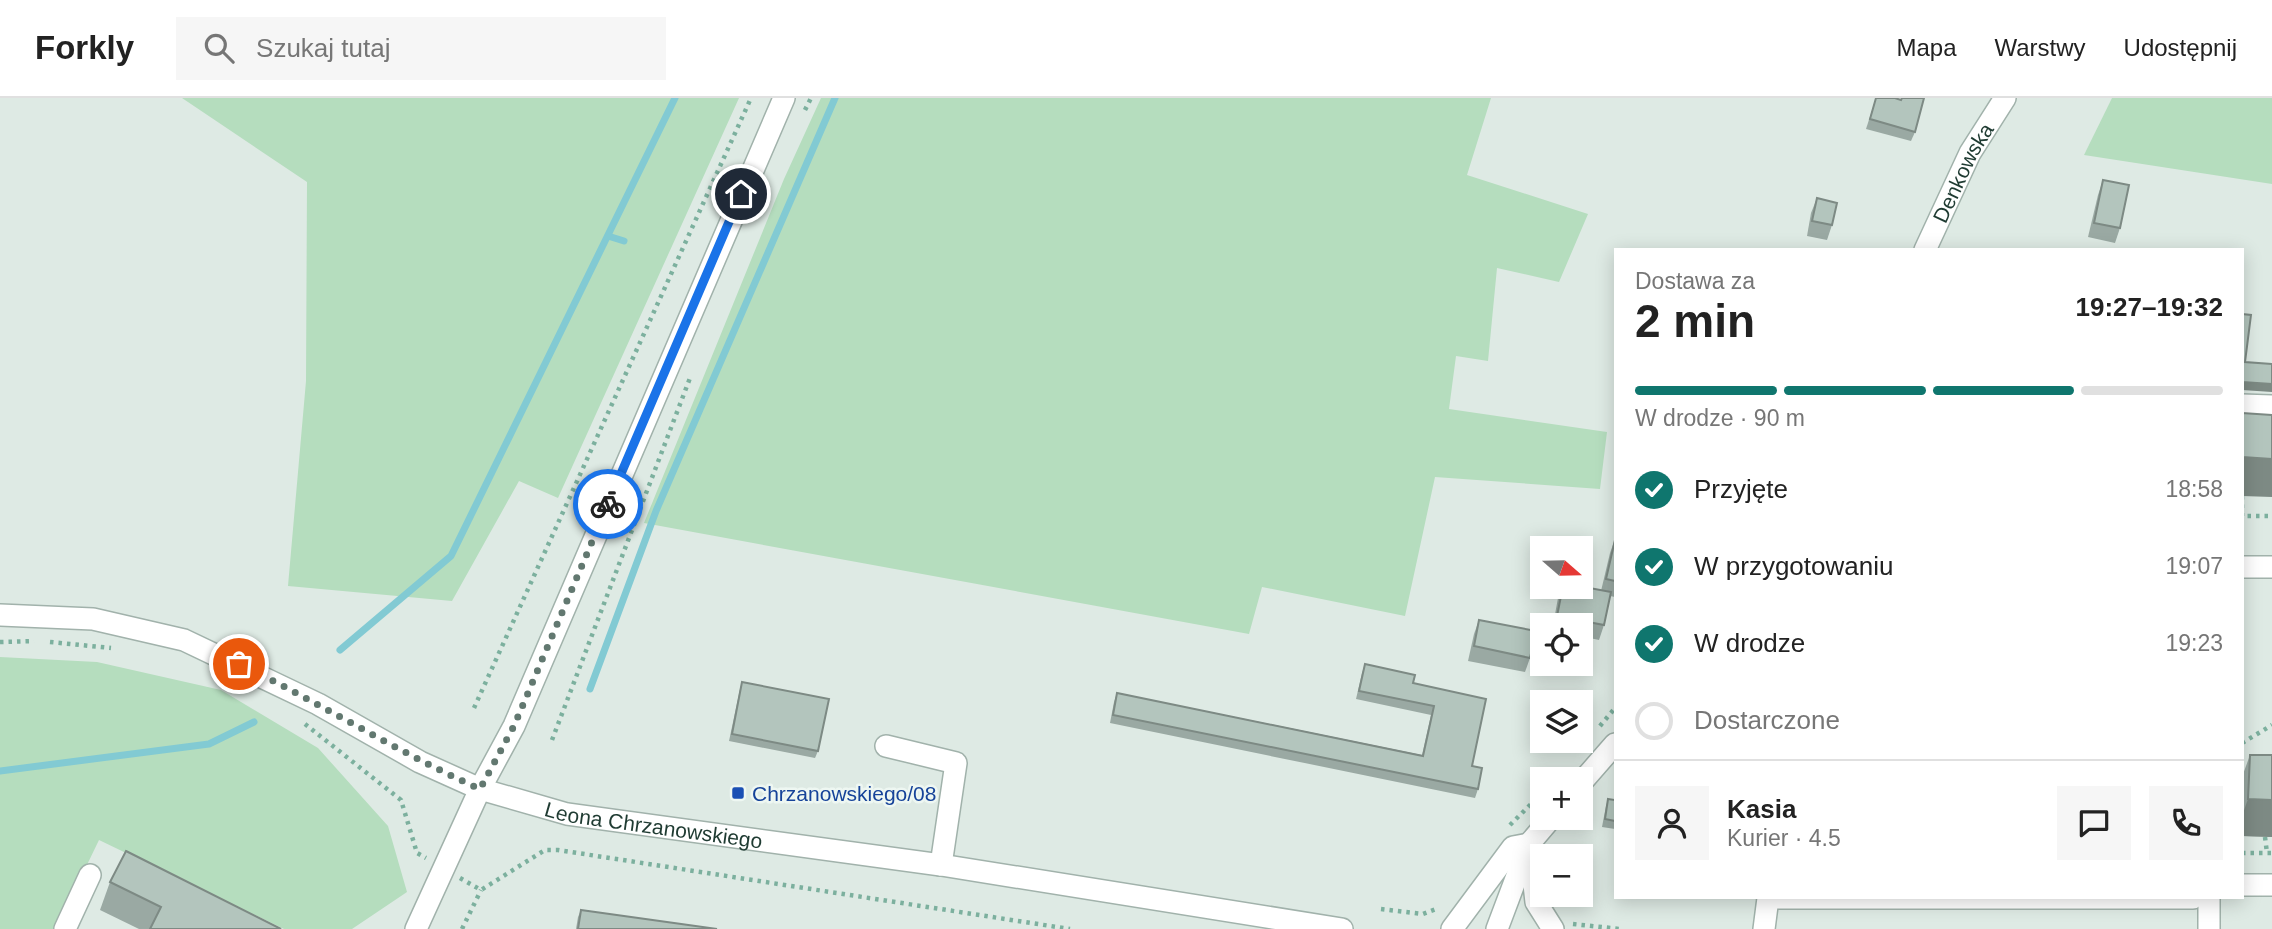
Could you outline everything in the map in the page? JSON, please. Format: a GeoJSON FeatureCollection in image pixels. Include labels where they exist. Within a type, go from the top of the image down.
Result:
{"type":"FeatureCollection","features":[{"type":"Feature","properties":{"kind":"street"},"geometry":{"type":"LineString","coordinates":[[416,929],[480,789],[514,726],[783,98]]}},
{"type":"Feature","properties":{"kind":"street","name":"Denkowska"},"geometry":{"type":"LineString","coordinates":[[1926,248],[1970,153],[2005,98]]}},
{"type":"Feature","properties":{"kind":"street"},"geometry":{"type":"LineString","coordinates":[[2244,405],[2272,406]]}},
{"type":"Feature","properties":{"kind":"street"},"geometry":{"type":"LineString","coordinates":[[2244,567],[2272,567]]}},
{"type":"Feature","properties":{"kind":"street","name":"Leona Chrzanowskiego"},"geometry":{"type":"LineString","coordinates":[[0,615],[93,619],[184,640],[259,673],[421,762],[480,789],[567,814],[625,824],[731,834],[941,865],[1280,924],[1342,929]]}},
{"type":"Feature","properties":{"kind":"street"},"geometry":{"type":"LineString","coordinates":[[1593,770],[1614,745]]}},
{"type":"Feature","properties":{"kind":"street"},"geometry":{"type":"LineString","coordinates":[[886,747],[956,763],[941,865]]}},
{"type":"Feature","properties":{"kind":"street"},"geometry":{"type":"LineString","coordinates":[[1497,929],[1529,844],[1541,830]]}},
{"type":"Feature","properties":{"kind":"street"},"geometry":{"type":"LineString","coordinates":[[1529,844],[1536,902],[1560,926]]}},
{"type":"Feature","properties":{"kind":"street"},"geometry":{"type":"LineString","coordinates":[[1452,929],[1513,847],[1529,844]]}},
{"type":"Feature","properties":{"kind":"street"},"geometry":{"type":"LineString","coordinates":[[65,929],[90,875]]}},
{"type":"Feature","properties":{"kind":"street"},"geometry":{"type":"LineString","coordinates":[[2244,885],[2272,885]]}},
{"type":"Feature","properties":{"kind":"street"},"geometry":{"type":"LineString","coordinates":[[1764,929],[1768,899]]}},
{"type":"Feature","properties":{"kind":"street"},"geometry":{"type":"LineString","coordinates":[[2209,899],[2209,929]]}},
{"type":"Feature","properties":{"kind":"path"},"geometry":{"type":"LineString","coordinates":[[474,708],[751,98]]}},
{"type":"Feature","properties":{"kind":"path"},"geometry":{"type":"LineString","coordinates":[[552,740],[692,373]]}},
{"type":"Feature","properties":{"kind":"path"},"geometry":{"type":"LineString","coordinates":[[2244,516],[2272,516]]}},
{"type":"Feature","properties":{"kind":"path"},"geometry":{"type":"LineString","coordinates":[[0,642],[40,641],[118,649]]}},
{"type":"Feature","properties":{"kind":"path"},"geometry":{"type":"LineString","coordinates":[[295,717],[401,800],[417,853],[481,890]]}},
{"type":"Feature","properties":{"kind":"path"},"geometry":{"type":"LineString","coordinates":[[2244,742],[2272,724]]}},
{"type":"Feature","properties":{"kind":"path"},"geometry":{"type":"LineString","coordinates":[[2244,852],[2269,853],[2265,837]]}},
{"type":"Feature","properties":{"kind":"path"},"geometry":{"type":"LineString","coordinates":[[461,929],[481,890],[545,850],[1070,929]]}},
{"type":"Feature","properties":{"kind":"path"},"geometry":{"type":"LineString","coordinates":[[1381,909],[1423,914],[1438,909],[1448,901]]}},
{"type":"Feature","properties":{"kind":"path"},"geometry":{"type":"LineString","coordinates":[[1560,926],[1620,929]]}},
{"type":"Feature","properties":{"kind":"green space"},"geometry":{"type":"Polygon","coordinates":[[[182,98],[739,98],[558,498],[519,481],[452,601],[288,586],[306,381],[307,182],[182,98]]]}},
{"type":"Feature","properties":{"kind":"green space"},"geometry":{"type":"Polygon","coordinates":[[[821,98],[1491,98],[1467,175],[1588,214],[1559,282],[1497,268],[1488,361],[1456,356],[1449,409],[1607,432],[1600,489],[1435,477],[1405,616],[1262,587],[1249,634],[644,523],[784,179],[821,98]]]}},
{"type":"Feature","properties":{"kind":"green space"},"geometry":{"type":"Polygon","coordinates":[[[2112,98],[2272,98],[2272,184],[2084,155],[2112,98]]]}},
{"type":"Feature","properties":{"kind":"green space"},"geometry":{"type":"Polygon","coordinates":[[[0,657],[97,662],[221,690],[318,748],[388,826],[407,892],[352,929],[284,929],[99,840],[56,929],[0,929],[0,657]]]}},
{"type":"Feature","properties":{"kind":"building"},"geometry":{"type":"Polygon","coordinates":[[[1876,98],[1924,98],[1915,132],[1870,119],[1876,98]]]}},
{"type":"Feature","properties":{"kind":"building"},"geometry":{"type":"Polygon","coordinates":[[[2103,180],[2129,185],[2120,228],[2094,223],[2103,180]]]}},
{"type":"Feature","properties":{"kind":"building"},"geometry":{"type":"Polygon","coordinates":[[[1817,198],[1837,203],[1832,225],[1812,221],[1817,198]]]}},
{"type":"Feature","properties":{"kind":"building"},"geometry":{"type":"Polygon","coordinates":[[[2244,314],[2251,315],[2245,362],[2272,364],[2272,384],[2244,382],[2244,314]]]}},
{"type":"Feature","properties":{"kind":"building"},"geometry":{"type":"Polygon","coordinates":[[[2244,413],[2272,415],[2272,459],[2244,457],[2244,413]]]}},
{"type":"Feature","properties":{"kind":"building"},"geometry":{"type":"Polygon","coordinates":[[[1614,544],[1614,581],[1606,579],[1614,544]]]}},
{"type":"Feature","properties":{"kind":"building"},"geometry":{"type":"Polygon","coordinates":[[[1593,589],[1611,592],[1604,625],[1593,623],[1593,613],[1558,613],[1560,599],[1593,599],[1593,589]]]}},
{"type":"Feature","properties":{"kind":"building"},"geometry":{"type":"Polygon","coordinates":[[[1479,620],[1530,630],[1530,658],[1474,646],[1479,620]]]}},
{"type":"Feature","properties":{"kind":"building"},"geometry":{"type":"Polygon","coordinates":[[[1365,664],[1415,675],[1413,683],[1486,699],[1472,766],[1482,768],[1478,789],[1113,715],[1117,693],[1423,756],[1434,706],[1359,691],[1365,664]]]}},
{"type":"Feature","properties":{"kind":"building"},"geometry":{"type":"Polygon","coordinates":[[[742,682],[829,699],[818,751],[732,734],[742,682]]]}},
{"type":"Feature","properties":{"kind":"building"},"geometry":{"type":"Polygon","coordinates":[[[2250,755],[2272,755],[2272,800],[2248,799],[2250,755]]]}},
{"type":"Feature","properties":{"kind":"building"},"geometry":{"type":"Polygon","coordinates":[[[1608,799],[1614,800],[1614,821],[1605,819],[1608,799]]]}},
{"type":"Feature","properties":{"kind":"building"},"geometry":{"type":"Polygon","coordinates":[[[126,851],[281,929],[150,929],[161,907],[110,882],[126,851]]]}},
{"type":"Feature","properties":{"kind":"building"},"geometry":{"type":"Polygon","coordinates":[[[581,910],[717,929],[578,929],[581,910]]]}},
{"type":"Feature","properties":{"kind":"waterway"},"geometry":{"type":"LineString","coordinates":[[340,650],[451,556],[675,98]]}},
{"type":"Feature","properties":{"kind":"waterway"},"geometry":{"type":"LineString","coordinates":[[590,689],[656,511],[835,98]]}},
{"type":"Feature","properties":{"kind":"waterway"},"geometry":{"type":"LineString","coordinates":[[608,236],[624,241]]}},
{"type":"Feature","properties":{"kind":"waterway"},"geometry":{"type":"LineString","coordinates":[[0,771],[209,744],[254,722]]}},
{"type":"Feature","properties":{"kind":"way so far"},"geometry":{"type":"LineString","coordinates":[[239,664],[318,704],[421,762],[480,789],[514,726],[608,504]]}},
{"type":"Feature","properties":{"kind":"place","name":"Chrzanowskiego/08"},"geometry":{"type":"Point","coordinates":[738,793]}},
{"type":"Feature","properties":{"kind":"route"},"geometry":{"type":"LineString","coordinates":[[608,504],[741,194]]}}]}
